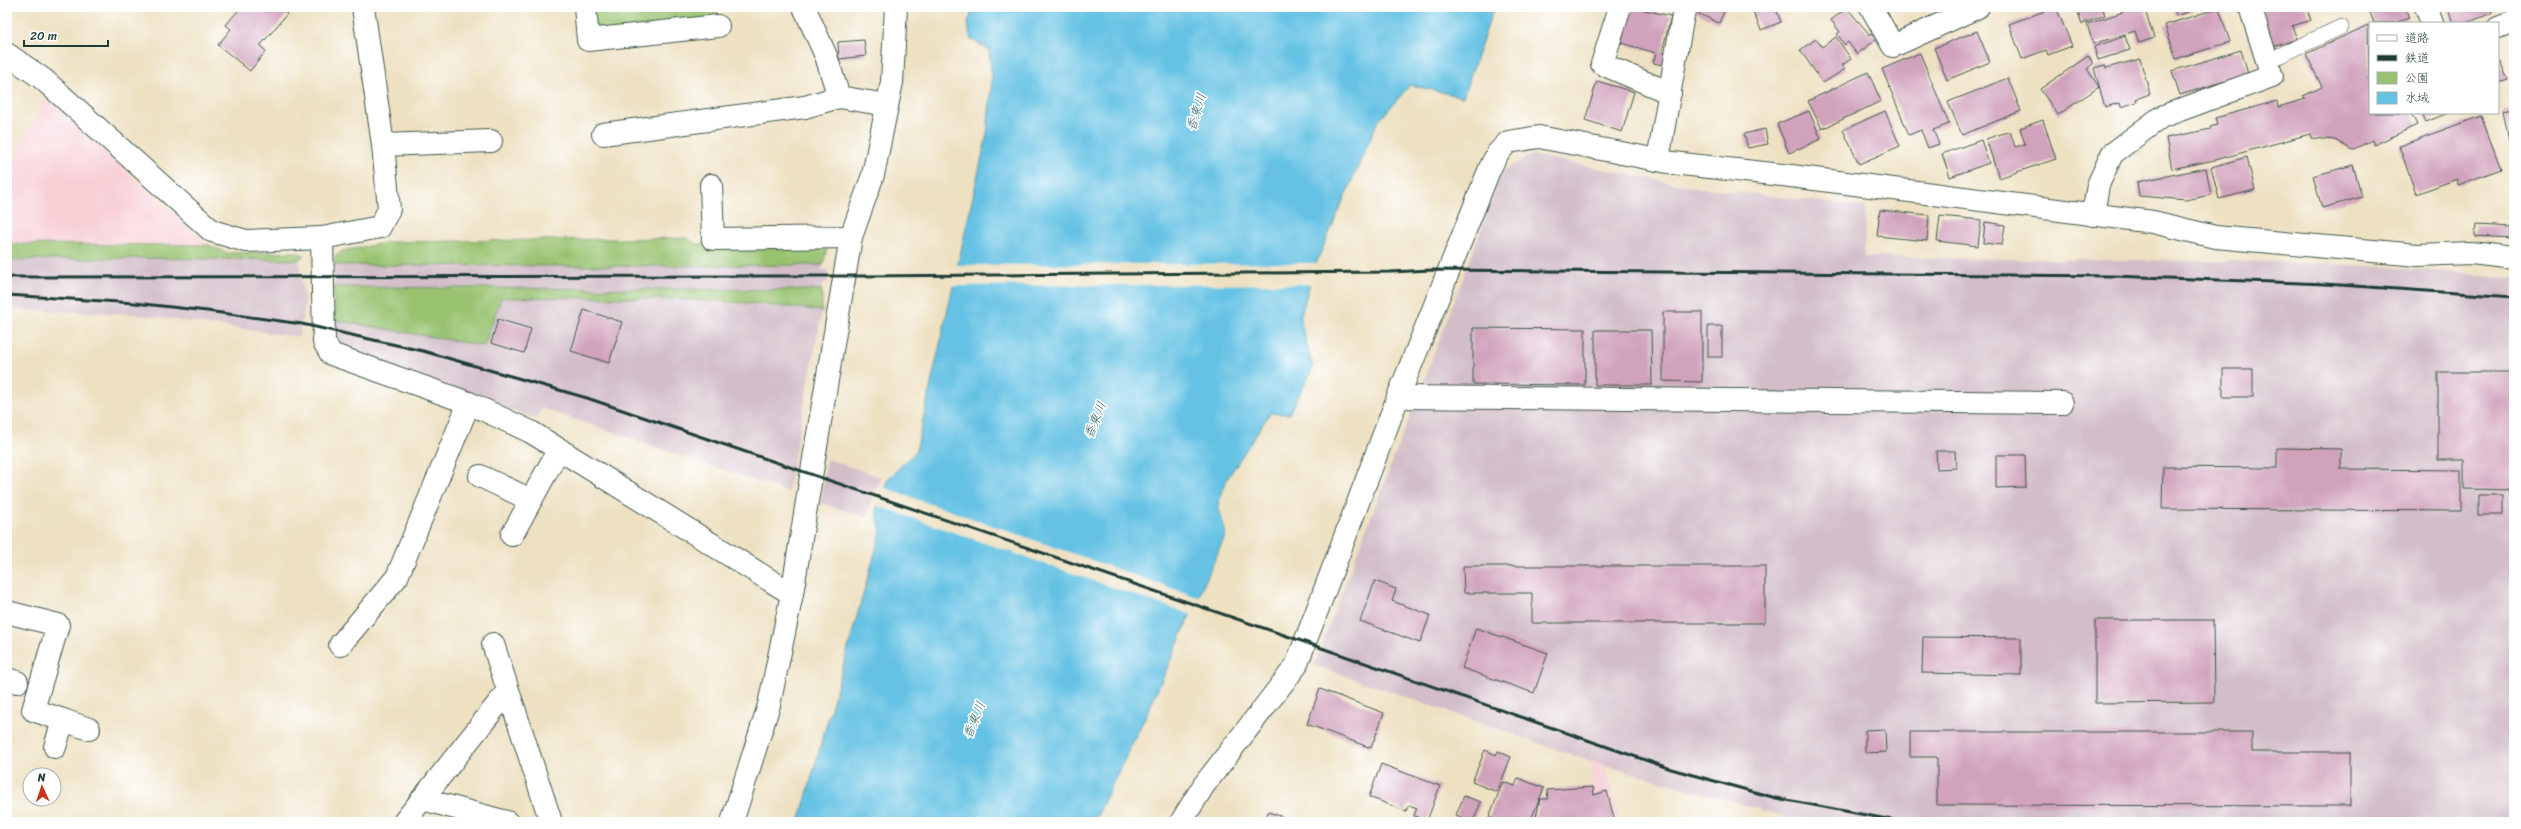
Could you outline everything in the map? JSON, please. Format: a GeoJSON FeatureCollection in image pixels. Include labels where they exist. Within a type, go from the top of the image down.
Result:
{"type":"FeatureCollection","features":[{"type":"Feature","properties":{"kind":"street"},"geometry":{"type":"LineString","coordinates":[[7,54],[43,79],[212,231],[246,241],[322,238],[380,227],[389,209],[383,145],[363,7]]}},
{"type":"Feature","properties":{"kind":"street"},"geometry":{"type":"LineString","coordinates":[[585,7],[588,40],[718,26]]}},
{"type":"Feature","properties":{"kind":"street"},"geometry":{"type":"LineString","coordinates":[[804,7],[826,56],[839,97]]}},
{"type":"Feature","properties":{"kind":"street"},"geometry":{"type":"LineString","coordinates":[[732,822],[769,705],[792,594],[851,238],[873,175],[892,82],[896,7]]}},
{"type":"Feature","properties":{"kind":"street"},"geometry":{"type":"LineString","coordinates":[[1620,7],[1602,64],[1670,93]]}},
{"type":"Feature","properties":{"kind":"street"},"geometry":{"type":"LineString","coordinates":[[1658,160],[1687,7]]}},
{"type":"Feature","properties":{"kind":"street"},"geometry":{"type":"LineString","coordinates":[[1871,7],[1893,46],[1978,7]]}},
{"type":"Feature","properties":{"kind":"street"},"geometry":{"type":"LineString","coordinates":[[2093,215],[2098,185],[2112,154],[2161,117],[2272,76],[2250,7]]}},
{"type":"Feature","properties":{"kind":"street"},"geometry":{"type":"LineString","coordinates":[[2426,7],[2432,22]]}},
{"type":"Feature","properties":{"kind":"street"},"geometry":{"type":"LineString","coordinates":[[2499,28],[2514,22]]}},
{"type":"Feature","properties":{"kind":"street"},"geometry":{"type":"LineString","coordinates":[[603,134],[805,107],[839,97],[887,105]]}},
{"type":"Feature","properties":{"kind":"street"},"geometry":{"type":"LineString","coordinates":[[1181,822],[1204,785],[1296,666],[1398,397],[1490,168],[1497,154],[1508,142],[1539,137],[1658,160],[2153,222],[2215,238],[2418,255],[2471,254],[2514,258]]}},
{"type":"Feature","properties":{"kind":"street"},"geometry":{"type":"LineString","coordinates":[[383,145],[491,141]]}},
{"type":"Feature","properties":{"kind":"street"},"geometry":{"type":"LineString","coordinates":[[711,186],[713,239],[851,238]]}},
{"type":"Feature","properties":{"kind":"street"},"geometry":{"type":"LineString","coordinates":[[322,238],[324,342],[331,354],[470,403],[531,432],[792,594]]}},
{"type":"Feature","properties":{"kind":"street"},"geometry":{"type":"LineString","coordinates":[[1398,397],[2062,403]]}},
{"type":"Feature","properties":{"kind":"street"},"geometry":{"type":"LineString","coordinates":[[340,646],[397,577],[470,403]]}},
{"type":"Feature","properties":{"kind":"street"},"geometry":{"type":"LineString","coordinates":[[512,535],[559,449]]}},
{"type":"Feature","properties":{"kind":"street"},"geometry":{"type":"LineString","coordinates":[[480,476],[531,500]]}},
{"type":"Feature","properties":{"kind":"street"},"geometry":{"type":"LineString","coordinates":[[7,612],[58,625],[33,710],[89,729]]}},
{"type":"Feature","properties":{"kind":"street"},"geometry":{"type":"LineString","coordinates":[[492,644],[551,822]]}},
{"type":"Feature","properties":{"kind":"street"},"geometry":{"type":"LineString","coordinates":[[404,822],[508,691]]}},
{"type":"Feature","properties":{"kind":"street"},"geometry":{"type":"LineString","coordinates":[[55,747],[63,720]]}},
{"type":"Feature","properties":{"kind":"street"},"geometry":{"type":"LineString","coordinates":[[422,799],[508,822]]}},
{"type":"Feature","properties":{"kind":"lane"},"geometry":{"type":"LineString","coordinates":[[2268,61],[2341,27]]}},
{"type":"Feature","properties":{"kind":"shaded area"},"geometry":{"type":"Polygon","coordinates":[[[45,98],[208,245],[7,244],[7,173],[45,98]]]}},
{"type":"Feature","properties":{"kind":"shaded area"},"geometry":{"type":"Polygon","coordinates":[[[1532,155],[1687,186],[1866,207],[1864,257],[2285,262],[2391,267],[2514,278],[2514,822],[1803,822],[1590,761],[1314,665],[1473,252],[1501,172],[1532,155]]]}},
{"type":"Feature","properties":{"kind":"shaded area"},"geometry":{"type":"Polygon","coordinates":[[[135,258],[299,260],[305,303],[299,337],[133,314],[7,309],[7,260],[135,258]]]}},
{"type":"Feature","properties":{"kind":"shaded area"},"geometry":{"type":"Polygon","coordinates":[[[334,265],[823,265],[822,270],[828,270],[828,283],[823,283],[822,290],[334,287],[334,265]]]}},
{"type":"Feature","properties":{"kind":"shaded area"},"geometry":{"type":"Polygon","coordinates":[[[630,297],[779,306],[822,311],[788,492],[541,408],[536,419],[414,373],[340,352],[331,339],[334,320],[484,346],[501,298],[630,297]]]}},
{"type":"Feature","properties":{"kind":"shaded area"},"geometry":{"type":"Polygon","coordinates":[[[827,459],[881,477],[866,517],[820,503],[827,459]]]}},
{"type":"Feature","properties":{"kind":"shaded area"},"geometry":{"type":"Polygon","coordinates":[[[1590,761],[1605,765],[1621,822],[1597,822],[1590,761]]]}},
{"type":"Feature","properties":{"kind":"green space"},"geometry":{"type":"Polygon","coordinates":[[[591,7],[722,7],[716,9],[719,22],[594,36],[591,7]]]}},
{"type":"Feature","properties":{"kind":"green space"},"geometry":{"type":"Polygon","coordinates":[[[687,238],[696,244],[828,244],[823,265],[334,265],[335,257],[342,251],[389,242],[687,238]]]}},
{"type":"Feature","properties":{"kind":"green space"},"geometry":{"type":"Polygon","coordinates":[[[7,244],[208,245],[228,253],[296,252],[304,255],[299,260],[135,258],[7,260],[7,244]]]}},
{"type":"Feature","properties":{"kind":"green space"},"geometry":{"type":"Polygon","coordinates":[[[334,287],[822,290],[822,311],[782,306],[702,300],[501,298],[484,346],[334,320],[334,287]]]}},
{"type":"Feature","properties":{"kind":"water","name":"香東川"},"geometry":{"type":"Polygon","coordinates":[[[974,7],[1494,7],[1463,97],[1410,85],[1377,123],[1314,268],[1300,319],[1313,368],[1289,414],[1270,413],[1227,479],[1218,505],[1226,534],[1150,707],[1094,822],[799,822],[881,531],[876,509],[888,479],[916,451],[987,134],[992,79],[989,50],[970,38],[968,22],[974,7]]]}},
{"type":"Feature","properties":{"kind":"pier"},"geometry":{"type":"Polygon","coordinates":[[[1318,263],[1311,284],[951,286],[956,265],[1318,263]]]}},
{"type":"Feature","properties":{"kind":"pier"},"geometry":{"type":"Polygon","coordinates":[[[882,487],[1200,598],[1192,615],[875,505],[882,487]]]}},
{"type":"Feature","properties":{"kind":"building"},"geometry":{"type":"Polygon","coordinates":[[[241,7],[279,7],[287,14],[260,46],[266,51],[250,71],[218,45],[231,29],[226,25],[241,7]]]}},
{"type":"Feature","properties":{"kind":"building"},"geometry":{"type":"Polygon","coordinates":[[[1631,7],[1671,16],[1662,52],[1666,53],[1663,65],[1653,63],[1656,53],[1621,43],[1631,7]]]}},
{"type":"Feature","properties":{"kind":"building"},"geometry":{"type":"Polygon","coordinates":[[[1698,7],[1726,7],[1719,23],[1695,12],[1698,7]]]}},
{"type":"Feature","properties":{"kind":"building"},"geometry":{"type":"Polygon","coordinates":[[[1751,7],[1775,7],[1781,22],[1761,30],[1751,7]]]}},
{"type":"Feature","properties":{"kind":"building"},"geometry":{"type":"Polygon","coordinates":[[[2056,7],[2072,46],[2048,55],[2046,50],[2022,59],[2009,24],[2056,7]]]}},
{"type":"Feature","properties":{"kind":"building"},"geometry":{"type":"Polygon","coordinates":[[[2076,7],[2102,7],[2105,15],[2082,24],[2076,7]]]}},
{"type":"Feature","properties":{"kind":"building"},"geometry":{"type":"Polygon","coordinates":[[[2138,7],[2144,7],[2154,38],[2139,43],[2135,31],[2093,44],[2087,24],[2138,7]]]}},
{"type":"Feature","properties":{"kind":"building"},"geometry":{"type":"Polygon","coordinates":[[[2173,7],[2203,7],[2176,16],[2173,7]]]}},
{"type":"Feature","properties":{"kind":"building"},"geometry":{"type":"Polygon","coordinates":[[[2260,7],[2306,7],[2311,20],[2292,26],[2297,39],[2273,47],[2260,7]]]}},
{"type":"Feature","properties":{"kind":"building"},"geometry":{"type":"Polygon","coordinates":[[[2368,7],[2405,7],[2409,18],[2398,22],[2374,22],[2368,7]]]}},
{"type":"Feature","properties":{"kind":"building"},"geometry":{"type":"Polygon","coordinates":[[[2447,7],[2490,7],[2492,13],[2470,22],[2453,22],[2447,7]]]}},
{"type":"Feature","properties":{"kind":"building"},"geometry":{"type":"Polygon","coordinates":[[[1847,8],[1870,35],[1872,33],[1877,39],[1857,54],[1848,42],[1845,45],[1837,34],[1840,32],[1831,20],[1847,8]]]}},
{"type":"Feature","properties":{"kind":"building"},"geometry":{"type":"Polygon","coordinates":[[[2219,8],[2230,42],[2176,59],[2165,25],[2219,8]]]}},
{"type":"Feature","properties":{"kind":"building"},"geometry":{"type":"Polygon","coordinates":[[[2368,25],[2369,114],[2412,114],[2417,125],[2374,145],[2372,140],[2352,150],[2335,140],[2311,138],[2310,134],[2219,159],[2172,169],[2166,138],[2211,129],[2210,126],[2217,124],[2215,118],[2277,101],[2278,107],[2306,99],[2303,96],[2322,87],[2306,54],[2368,25]]]}},
{"type":"Feature","properties":{"kind":"building"},"geometry":{"type":"Polygon","coordinates":[[[1977,31],[1990,62],[1947,80],[1934,48],[1977,31]]]}},
{"type":"Feature","properties":{"kind":"building"},"geometry":{"type":"Polygon","coordinates":[[[2125,36],[2130,50],[2098,60],[2094,47],[2125,36]]]}},
{"type":"Feature","properties":{"kind":"building"},"geometry":{"type":"Polygon","coordinates":[[[1836,37],[1851,59],[1842,65],[1845,69],[1823,83],[1800,50],[1816,39],[1822,47],[1836,37]]]}},
{"type":"Feature","properties":{"kind":"building"},"geometry":{"type":"Polygon","coordinates":[[[864,40],[866,56],[839,59],[838,42],[864,40]]]}},
{"type":"Feature","properties":{"kind":"building"},"geometry":{"type":"Polygon","coordinates":[[[2241,50],[2248,74],[2180,95],[2172,71],[2241,50]]]}},
{"type":"Feature","properties":{"kind":"building"},"geometry":{"type":"Polygon","coordinates":[[[1920,53],[1949,124],[1933,130],[1939,144],[1928,148],[1921,130],[1909,135],[1882,69],[1920,53]]]}},
{"type":"Feature","properties":{"kind":"building"},"geometry":{"type":"Polygon","coordinates":[[[2088,56],[2093,64],[2087,69],[2099,87],[2058,115],[2040,89],[2088,56]]]}},
{"type":"Feature","properties":{"kind":"building"},"geometry":{"type":"Polygon","coordinates":[[[2140,59],[2150,94],[2136,99],[2137,102],[2121,107],[2120,103],[2105,107],[2094,68],[2105,65],[2106,68],[2140,59]]]}},
{"type":"Feature","properties":{"kind":"building"},"geometry":{"type":"Polygon","coordinates":[[[2499,62],[2508,80],[2499,83],[2499,62]]]}},
{"type":"Feature","properties":{"kind":"building"},"geometry":{"type":"Polygon","coordinates":[[[1868,72],[1881,101],[1822,129],[1808,101],[1868,72]]]}},
{"type":"Feature","properties":{"kind":"building"},"geometry":{"type":"Polygon","coordinates":[[[2008,78],[2021,111],[1962,135],[1948,102],[2008,78]]]}},
{"type":"Feature","properties":{"kind":"building"},"geometry":{"type":"Polygon","coordinates":[[[1597,81],[1634,92],[1622,132],[1585,120],[1597,81]]]}},
{"type":"Feature","properties":{"kind":"building"},"geometry":{"type":"Polygon","coordinates":[[[2514,108],[2514,155],[2512,156],[2503,110],[2514,108]]]}},
{"type":"Feature","properties":{"kind":"building"},"geometry":{"type":"Polygon","coordinates":[[[1809,111],[1821,139],[1789,153],[1777,124],[1809,111]]]}},
{"type":"Feature","properties":{"kind":"building"},"geometry":{"type":"Polygon","coordinates":[[[1885,111],[1900,146],[1859,164],[1843,130],[1885,111]]]}},
{"type":"Feature","properties":{"kind":"building"},"geometry":{"type":"Polygon","coordinates":[[[2422,114],[2446,114],[2426,122],[2422,114]]]}},
{"type":"Feature","properties":{"kind":"building"},"geometry":{"type":"Polygon","coordinates":[[[2481,116],[2501,169],[2458,185],[2457,179],[2416,194],[2399,146],[2481,116]]]}},
{"type":"Feature","properties":{"kind":"building"},"geometry":{"type":"Polygon","coordinates":[[[2043,120],[2056,159],[1999,178],[1986,139],[2010,131],[2015,147],[2025,144],[2020,128],[2043,120]]]}},
{"type":"Feature","properties":{"kind":"building"},"geometry":{"type":"Polygon","coordinates":[[[1765,129],[1768,144],[1748,148],[1744,134],[1765,129]]]}},
{"type":"Feature","properties":{"kind":"building"},"geometry":{"type":"Polygon","coordinates":[[[1981,140],[1989,163],[1950,177],[1942,154],[1981,140]]]}},
{"type":"Feature","properties":{"kind":"building"},"geometry":{"type":"Polygon","coordinates":[[[2247,157],[2255,190],[2219,199],[2211,167],[2247,157]]]}},
{"type":"Feature","properties":{"kind":"building"},"geometry":{"type":"Polygon","coordinates":[[[2353,165],[2362,197],[2322,208],[2313,176],[2353,165]]]}},
{"type":"Feature","properties":{"kind":"building"},"geometry":{"type":"Polygon","coordinates":[[[2206,168],[2211,195],[2186,200],[2139,196],[2137,182],[2206,168]]]}},
{"type":"Feature","properties":{"kind":"building"},"geometry":{"type":"Polygon","coordinates":[[[1880,210],[1929,215],[1927,241],[1877,236],[1880,210]]]}},
{"type":"Feature","properties":{"kind":"building"},"geometry":{"type":"Polygon","coordinates":[[[1940,216],[1981,220],[1978,246],[1937,241],[1940,216]]]}},
{"type":"Feature","properties":{"kind":"building"},"geometry":{"type":"Polygon","coordinates":[[[1985,222],[2005,225],[2002,245],[1983,243],[1985,222]]]}},
{"type":"Feature","properties":{"kind":"building"},"geometry":{"type":"Polygon","coordinates":[[[2476,225],[2514,227],[2514,238],[2475,236],[2476,225]]]}},
{"type":"Feature","properties":{"kind":"building"},"geometry":{"type":"Polygon","coordinates":[[[584,310],[622,322],[609,363],[571,351],[584,310]]]}},
{"type":"Feature","properties":{"kind":"building"},"geometry":{"type":"Polygon","coordinates":[[[1663,312],[1702,312],[1702,382],[1663,381],[1663,312]]]}},
{"type":"Feature","properties":{"kind":"building"},"geometry":{"type":"Polygon","coordinates":[[[498,319],[531,329],[524,353],[491,343],[498,319]]]}},
{"type":"Feature","properties":{"kind":"building"},"geometry":{"type":"Polygon","coordinates":[[[1708,326],[1722,326],[1722,357],[1708,357],[1708,326]]]}},
{"type":"Feature","properties":{"kind":"building"},"geometry":{"type":"Polygon","coordinates":[[[1473,328],[1585,329],[1585,385],[1473,384],[1473,328]]]}},
{"type":"Feature","properties":{"kind":"building"},"geometry":{"type":"Polygon","coordinates":[[[1595,330],[1651,330],[1652,385],[1595,385],[1595,330]]]}},
{"type":"Feature","properties":{"kind":"building"},"geometry":{"type":"Polygon","coordinates":[[[2223,369],[2253,369],[2253,397],[2223,397],[2223,369]]]}},
{"type":"Feature","properties":{"kind":"building"},"geometry":{"type":"Polygon","coordinates":[[[2438,372],[2514,372],[2514,490],[2464,489],[2464,460],[2438,460],[2438,372]]]}},
{"type":"Feature","properties":{"kind":"building"},"geometry":{"type":"Polygon","coordinates":[[[2277,448],[2341,449],[2341,469],[2461,470],[2461,511],[2162,509],[2163,467],[2277,468],[2277,448]]]}},
{"type":"Feature","properties":{"kind":"building"},"geometry":{"type":"Polygon","coordinates":[[[1936,451],[1955,451],[1956,468],[1937,469],[1936,451]]]}},
{"type":"Feature","properties":{"kind":"building"},"geometry":{"type":"Polygon","coordinates":[[[1996,455],[2025,455],[2026,487],[1996,488],[1996,455]]]}},
{"type":"Feature","properties":{"kind":"building"},"geometry":{"type":"Polygon","coordinates":[[[2479,495],[2503,495],[2503,515],[2479,515],[2479,495]]]}},
{"type":"Feature","properties":{"kind":"building"},"geometry":{"type":"Polygon","coordinates":[[[1463,566],[1765,566],[1765,623],[1532,623],[1532,593],[1464,593],[1463,566]]]}},
{"type":"Feature","properties":{"kind":"building"},"geometry":{"type":"Polygon","coordinates":[[[1375,581],[1396,589],[1392,601],[1430,615],[1420,643],[1360,621],[1375,581]]]}},
{"type":"Feature","properties":{"kind":"building"},"geometry":{"type":"Polygon","coordinates":[[[2095,620],[2213,620],[2214,702],[2095,703],[2095,620]]]}},
{"type":"Feature","properties":{"kind":"building"},"geometry":{"type":"Polygon","coordinates":[[[1476,628],[1548,653],[1534,693],[1462,668],[1476,628]]]}},
{"type":"Feature","properties":{"kind":"building"},"geometry":{"type":"Polygon","coordinates":[[[1923,637],[2021,638],[2021,675],[1922,673],[1923,637]]]}},
{"type":"Feature","properties":{"kind":"building"},"geometry":{"type":"Polygon","coordinates":[[[1320,689],[1384,713],[1371,748],[1307,724],[1320,689]]]}},
{"type":"Feature","properties":{"kind":"building"},"geometry":{"type":"Polygon","coordinates":[[[1885,729],[1886,752],[1865,753],[1865,730],[1885,729]]]}},
{"type":"Feature","properties":{"kind":"building"},"geometry":{"type":"Polygon","coordinates":[[[1910,732],[2252,732],[2252,752],[2350,752],[2350,806],[1937,805],[1937,757],[1910,757],[1910,732]]]}},
{"type":"Feature","properties":{"kind":"building"},"geometry":{"type":"Polygon","coordinates":[[[1485,750],[1496,755],[1498,751],[1511,757],[1497,792],[1472,782],[1485,750]]]}},
{"type":"Feature","properties":{"kind":"building"},"geometry":{"type":"Polygon","coordinates":[[[1381,764],[1440,786],[1427,821],[1414,816],[1417,808],[1409,805],[1406,811],[1369,797],[1381,764]]]}},
{"type":"Feature","properties":{"kind":"building"},"geometry":{"type":"Polygon","coordinates":[[[1518,778],[1544,788],[1530,822],[1503,822],[1489,817],[1503,782],[1515,786],[1518,778]]]}},
{"type":"Feature","properties":{"kind":"building"},"geometry":{"type":"Polygon","coordinates":[[[1593,787],[1594,795],[1607,791],[1615,822],[1535,822],[1540,799],[1548,799],[1547,790],[1593,787]]]}},
{"type":"Feature","properties":{"kind":"building"},"geometry":{"type":"Polygon","coordinates":[[[1464,796],[1481,802],[1473,822],[1456,815],[1464,796]]]}},
{"type":"Feature","properties":{"kind":"building"},"geometry":{"type":"Polygon","coordinates":[[[1268,812],[1298,822],[1265,822],[1268,812]]]}},
{"type":"Feature","properties":{"kind":"railway"},"geometry":{"type":"LineString","coordinates":[[7,277],[860,276],[1390,272],[1432,270],[2113,276],[2325,284],[2514,297]]}},
{"type":"Feature","properties":{"kind":"railway"},"geometry":{"type":"LineString","coordinates":[[7,295],[135,303],[207,311],[302,324],[423,351],[587,398],[1287,636],[1671,769],[1776,798],[1903,822]]}}]}
